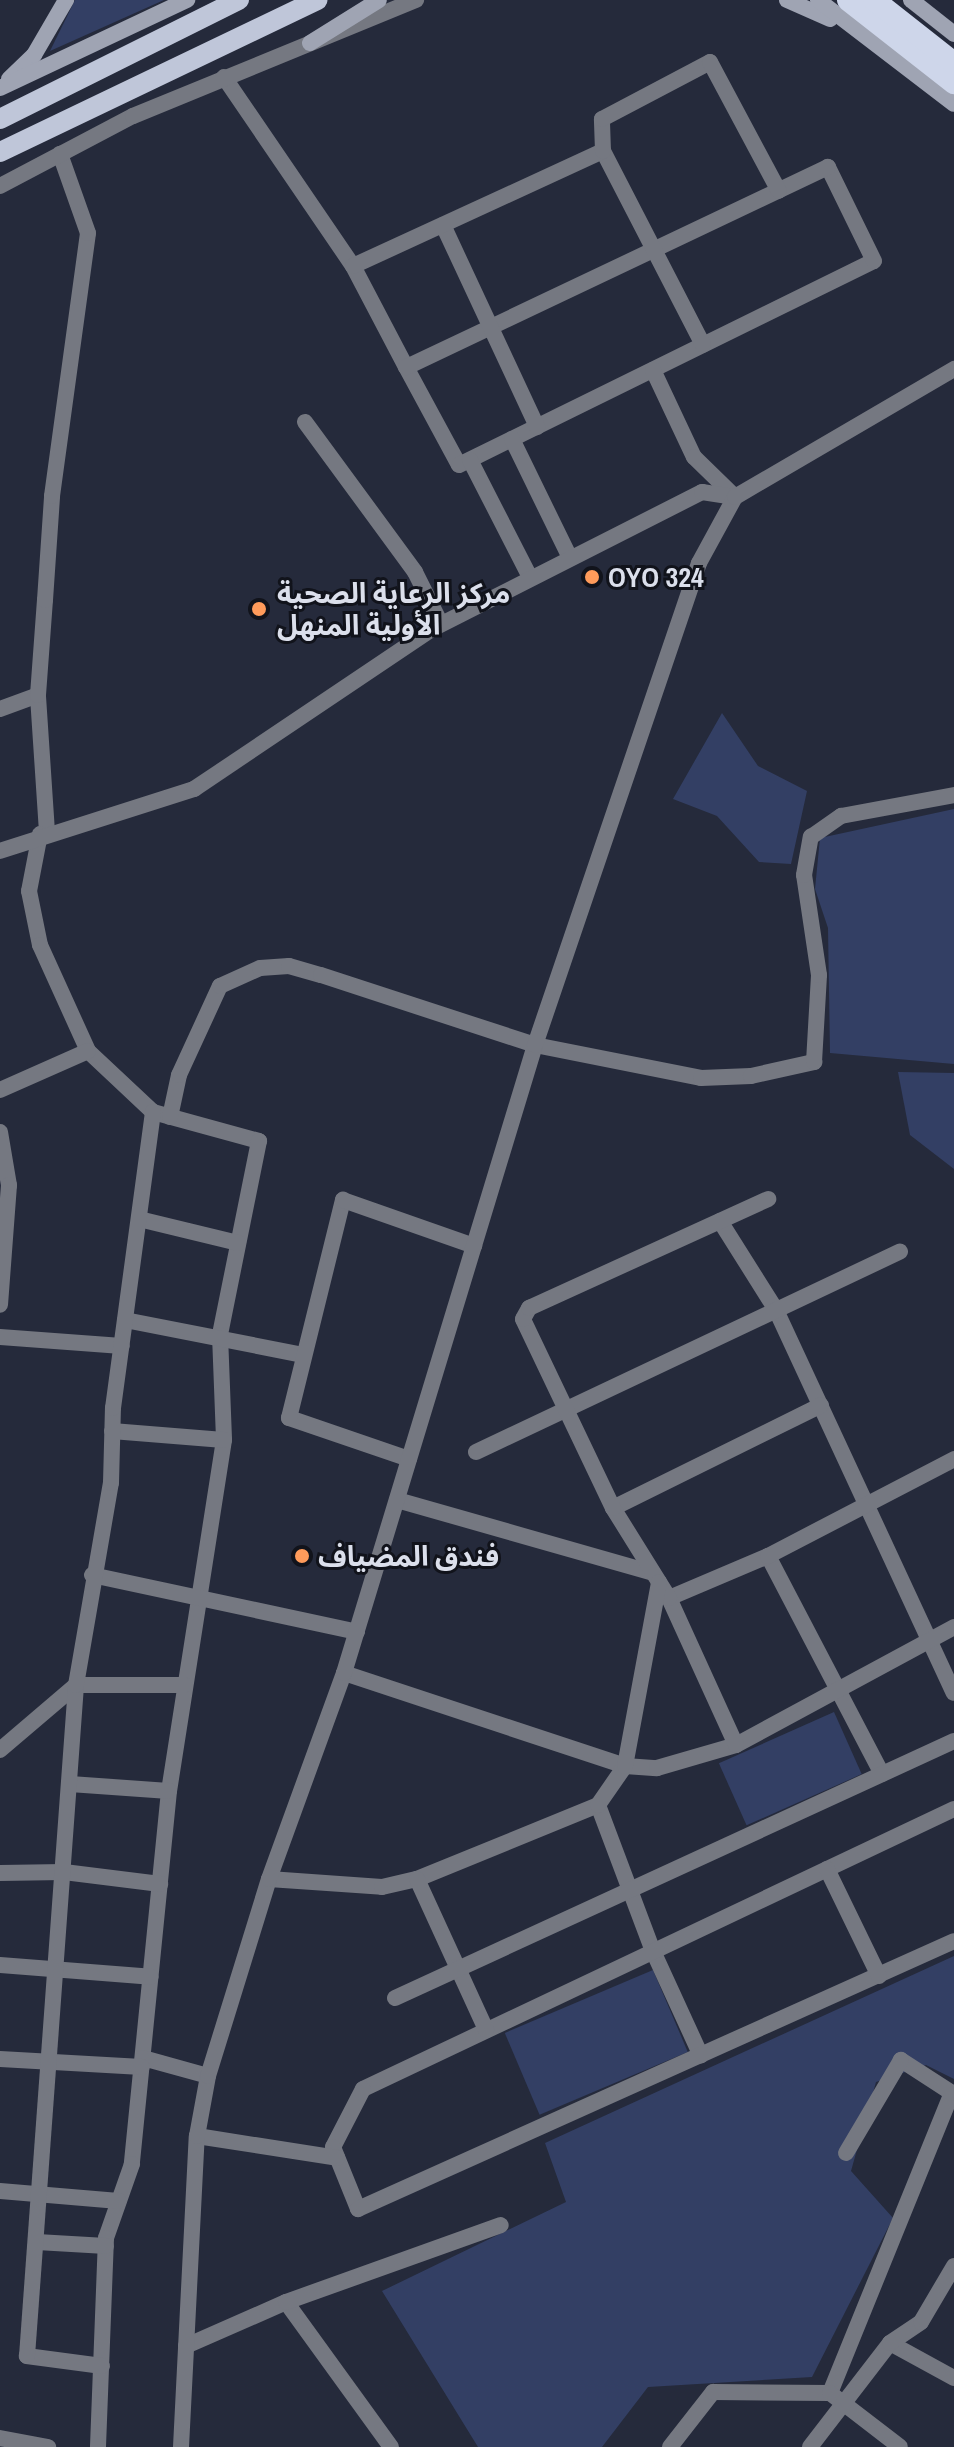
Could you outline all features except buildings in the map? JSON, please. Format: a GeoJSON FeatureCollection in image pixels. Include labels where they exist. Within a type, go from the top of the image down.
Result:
{"type":"FeatureCollection","features":[{"type":"Feature","properties":{"kind":"highway"},"geometry":{"type":"LineString","coordinates":[[848,0],[954,83]]}},
{"type":"Feature","properties":{"kind":"highway"},"geometry":{"type":"LineString","coordinates":[[874,0],[954,63]]}},
{"type":"Feature","properties":{"kind":"main road"},"geometry":{"type":"LineString","coordinates":[[0,87],[34,55],[66,0]]}},
{"type":"Feature","properties":{"kind":"main road"},"geometry":{"type":"LineString","coordinates":[[0,87],[187,0]]}},
{"type":"Feature","properties":{"kind":"main road"},"geometry":{"type":"LineString","coordinates":[[1,118],[239,0]]}},
{"type":"Feature","properties":{"kind":"main road"},"geometry":{"type":"LineString","coordinates":[[9,147],[317,0]]}},
{"type":"Feature","properties":{"kind":"main road"},"geometry":{"type":"LineString","coordinates":[[310,43],[379,0]]}},
{"type":"Feature","properties":{"kind":"main road"},"geometry":{"type":"LineString","coordinates":[[787,0],[864,36]]}},
{"type":"Feature","properties":{"kind":"main road"},"geometry":{"type":"LineString","coordinates":[[818,0],[954,104]]}},
{"type":"Feature","properties":{"kind":"main road"},"geometry":{"type":"LineString","coordinates":[[911,0],[954,34]]}},
{"type":"Feature","properties":{"kind":"street"},"geometry":{"type":"LineString","coordinates":[[0,186],[60,154],[224,77],[416,0]]}},
{"type":"Feature","properties":{"kind":"street"},"geometry":{"type":"LineString","coordinates":[[703,345],[603,151],[602,119],[710,62],[779,191]]}},
{"type":"Feature","properties":{"kind":"street"},"geometry":{"type":"LineString","coordinates":[[224,77],[353,266],[406,367],[459,465],[874,261],[828,167],[406,367]]}},
{"type":"Feature","properties":{"kind":"street"},"geometry":{"type":"LineString","coordinates":[[353,266],[603,151]]}},
{"type":"Feature","properties":{"kind":"street"},"geometry":{"type":"LineString","coordinates":[[60,154],[88,233],[52,496],[38,695],[43,833],[29,891],[40,945],[88,1051],[153,1112],[259,1141],[220,1335],[224,1440],[169,1791],[132,2164],[106,2246],[98,2447]]}},
{"type":"Feature","properties":{"kind":"street"},"geometry":{"type":"LineString","coordinates":[[443,225],[537,427]]}},
{"type":"Feature","properties":{"kind":"street"},"geometry":{"type":"LineString","coordinates":[[181,2447],[197,2136],[208,2076],[269,1879],[344,1673],[535,1045],[699,563],[735,497],[954,369]]}},
{"type":"Feature","properties":{"kind":"street"},"geometry":{"type":"LineString","coordinates":[[653,370],[694,457],[735,497]]}},
{"type":"Feature","properties":{"kind":"street"},"geometry":{"type":"LineString","coordinates":[[305,422],[415,572],[441,624]]}},
{"type":"Feature","properties":{"kind":"street"},"geometry":{"type":"LineString","coordinates":[[512,439],[569,556]]}},
{"type":"Feature","properties":{"kind":"street"},"geometry":{"type":"LineString","coordinates":[[470,460],[530,577]]}},
{"type":"Feature","properties":{"kind":"street"},"geometry":{"type":"LineString","coordinates":[[0,851],[43,833],[194,789],[441,624],[569,556],[702,492],[735,497]]}},
{"type":"Feature","properties":{"kind":"street"},"geometry":{"type":"LineString","coordinates":[[0,709],[38,695]]}},
{"type":"Feature","properties":{"kind":"street"},"geometry":{"type":"LineString","coordinates":[[170,1117],[179,1075],[220,986],[260,968],[310,972],[535,1045],[701,1078],[751,1076],[814,1062],[817,939],[804,875],[811,837],[841,816],[954,795]]}},
{"type":"Feature","properties":{"kind":"street"},"geometry":{"type":"LineString","coordinates":[[0,1090],[88,1051]]}},
{"type":"Feature","properties":{"kind":"street"},"geometry":{"type":"LineString","coordinates":[[102,2366],[27,2356],[42,2194],[76,1685],[92,1575],[111,1483],[112,1431],[153,1112]]}},
{"type":"Feature","properties":{"kind":"street"},"geometry":{"type":"LineString","coordinates":[[0,1132],[9,1185],[0,1305]]}},
{"type":"Feature","properties":{"kind":"street"},"geometry":{"type":"LineString","coordinates":[[736,1745],[669,1598],[613,1508],[523,1319],[529,1308],[768,1199]]}},
{"type":"Feature","properties":{"kind":"street"},"geometry":{"type":"LineString","coordinates":[[409,1459],[289,1418],[343,1200],[474,1246]]}},
{"type":"Feature","properties":{"kind":"street"},"geometry":{"type":"LineString","coordinates":[[139,1219],[238,1243]]}},
{"type":"Feature","properties":{"kind":"street"},"geometry":{"type":"LineString","coordinates":[[720,1221],[776,1310],[954,1693]]}},
{"type":"Feature","properties":{"kind":"street"},"geometry":{"type":"LineString","coordinates":[[476,1452],[900,1252]]}},
{"type":"Feature","properties":{"kind":"street"},"geometry":{"type":"LineString","coordinates":[[125,1320],[220,1335],[304,1355]]}},
{"type":"Feature","properties":{"kind":"street"},"geometry":{"type":"LineString","coordinates":[[0,1337],[122,1346]]}},
{"type":"Feature","properties":{"kind":"street"},"geometry":{"type":"LineString","coordinates":[[613,1508],[821,1405]]}},
{"type":"Feature","properties":{"kind":"street"},"geometry":{"type":"LineString","coordinates":[[112,1431],[224,1440]]}},
{"type":"Feature","properties":{"kind":"street"},"geometry":{"type":"LineString","coordinates":[[669,1598],[768,1556],[954,1459]]}},
{"type":"Feature","properties":{"kind":"street"},"geometry":{"type":"LineString","coordinates":[[397,1500],[656,1578]]}},
{"type":"Feature","properties":{"kind":"street"},"geometry":{"type":"LineString","coordinates":[[768,1556],[882,1774]]}},
{"type":"Feature","properties":{"kind":"street"},"geometry":{"type":"LineString","coordinates":[[92,1575],[202,1595],[357,1632]]}},
{"type":"Feature","properties":{"kind":"street"},"geometry":{"type":"LineString","coordinates":[[269,1879],[382,1887],[417,1879],[598,1805],[625,1766],[656,1578]]}},
{"type":"Feature","properties":{"kind":"street"},"geometry":{"type":"LineString","coordinates":[[344,1673],[625,1766],[657,1768],[736,1745],[954,1627]]}},
{"type":"Feature","properties":{"kind":"street"},"geometry":{"type":"LineString","coordinates":[[0,1747],[76,1685],[184,1685]]}},
{"type":"Feature","properties":{"kind":"street"},"geometry":{"type":"LineString","coordinates":[[395,1998],[459,1972],[954,1741]]}},
{"type":"Feature","properties":{"kind":"street"},"geometry":{"type":"LineString","coordinates":[[70,1784],[169,1791]]}},
{"type":"Feature","properties":{"kind":"street"},"geometry":{"type":"LineString","coordinates":[[598,1805],[653,1951],[701,2056]]}},
{"type":"Feature","properties":{"kind":"street"},"geometry":{"type":"LineString","coordinates":[[954,1809],[363,2089],[333,2147],[358,2209],[954,1941]]}},
{"type":"Feature","properties":{"kind":"street"},"geometry":{"type":"LineString","coordinates":[[827,1869],[879,1976]]}},
{"type":"Feature","properties":{"kind":"street"},"geometry":{"type":"LineString","coordinates":[[0,1873],[64,1872],[160,1884]]}},
{"type":"Feature","properties":{"kind":"street"},"geometry":{"type":"LineString","coordinates":[[417,1879],[486,2030]]}},
{"type":"Feature","properties":{"kind":"street"},"geometry":{"type":"LineString","coordinates":[[0,1965],[151,1977]]}},
{"type":"Feature","properties":{"kind":"street"},"geometry":{"type":"LineString","coordinates":[[0,2059],[142,2062],[208,2076]]}},
{"type":"Feature","properties":{"kind":"street"},"geometry":{"type":"LineString","coordinates":[[810,2447],[835,2398],[952,2093],[901,2060],[846,2153]]}},
{"type":"Feature","properties":{"kind":"street"},"geometry":{"type":"LineString","coordinates":[[197,2136],[337,2158]]}},
{"type":"Feature","properties":{"kind":"street"},"geometry":{"type":"LineString","coordinates":[[0,2191],[119,2201]]}},
{"type":"Feature","properties":{"kind":"street"},"geometry":{"type":"LineString","coordinates":[[186,2346],[286,2302],[501,2225]]}},
{"type":"Feature","properties":{"kind":"street"},"geometry":{"type":"LineString","coordinates":[[37,2242],[106,2246]]}},
{"type":"Feature","properties":{"kind":"street"},"geometry":{"type":"LineString","coordinates":[[835,2398],[890,2343],[921,2322],[954,2266]]}},
{"type":"Feature","properties":{"kind":"street"},"geometry":{"type":"LineString","coordinates":[[286,2302],[391,2447]]}},
{"type":"Feature","properties":{"kind":"street"},"geometry":{"type":"LineString","coordinates":[[890,2343],[954,2378]]}},
{"type":"Feature","properties":{"kind":"street"},"geometry":{"type":"LineString","coordinates":[[670,2447],[713,2392],[835,2398],[900,2447]]}},
{"type":"Feature","properties":{"kind":"street"},"geometry":{"type":"LineString","coordinates":[[0,2438],[48,2447]]}},
{"type":"Feature","properties":{"kind":"shaded area"},"geometry":{"type":"Polygon","coordinates":[[[75,0],[164,0],[50,51],[75,0]]]}},
{"type":"Feature","properties":{"kind":"shaded area"},"geometry":{"type":"Polygon","coordinates":[[[722,713],[758,766],[807,791],[791,864],[759,862],[717,816],[673,799],[722,713]]]}},
{"type":"Feature","properties":{"kind":"shaded area"},"geometry":{"type":"Polygon","coordinates":[[[954,809],[954,1064],[830,1053],[828,928],[815,889],[820,838],[954,809]]]}},
{"type":"Feature","properties":{"kind":"shaded area"},"geometry":{"type":"Polygon","coordinates":[[[898,1072],[954,1073],[954,1169],[910,1135],[898,1072]]]}},
{"type":"Feature","properties":{"kind":"shaded area"},"geometry":{"type":"Polygon","coordinates":[[[834,1712],[862,1774],[747,1825],[719,1763],[834,1712]]]}},
{"type":"Feature","properties":{"kind":"shaded area"},"geometry":{"type":"Polygon","coordinates":[[[954,1956],[954,2079],[926,2065],[876,2082],[851,2171],[893,2218],[812,2377],[648,2387],[602,2447],[478,2447],[382,2291],[566,2202],[545,2143],[954,1956]]]}},
{"type":"Feature","properties":{"kind":"shaded area"},"geometry":{"type":"Polygon","coordinates":[[[653,1970],[688,2052],[540,2115],[505,2033],[653,1970]]]}},
{"type":"Feature","properties":{"kind":"place","name":"OYO 324"},"geometry":{"type":"Point","coordinates":[592,577]}},
{"type":"Feature","properties":{"kind":"place","name":"مركز الرعاية الصحية الأولية المنهل"},"geometry":{"type":"Point","coordinates":[259,609]}},
{"type":"Feature","properties":{"kind":"place","name":"فندق المضياف"},"geometry":{"type":"Point","coordinates":[302,1556]}}]}
